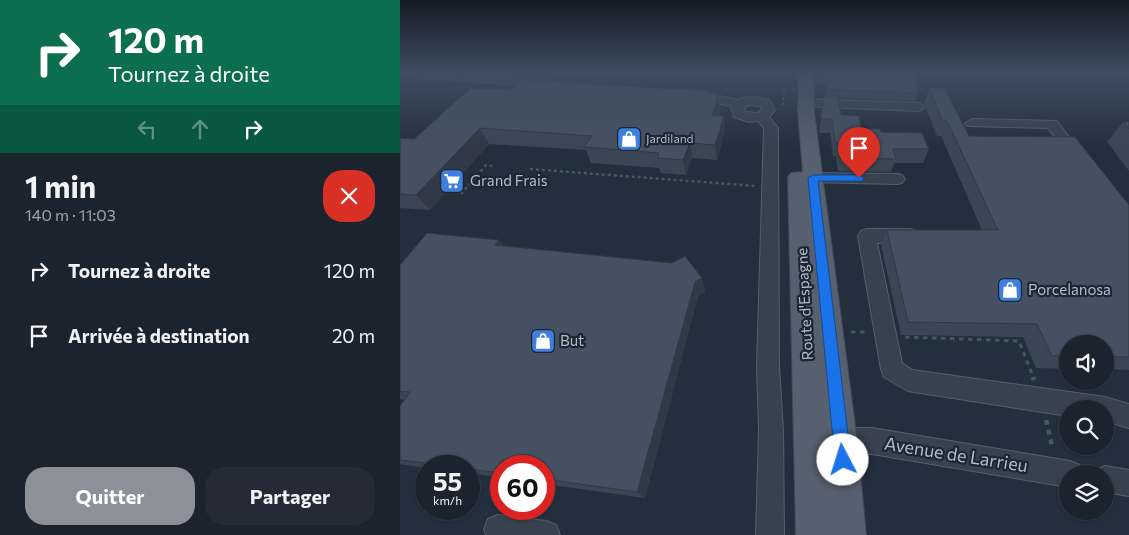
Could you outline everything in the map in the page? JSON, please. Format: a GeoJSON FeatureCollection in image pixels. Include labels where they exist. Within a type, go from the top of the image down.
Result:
{"type":"FeatureCollection","features":[{"type":"Feature","properties":{"kind":"main road","name":"Route d'Espagne"},"geometry":{"type":"LineString","coordinates":[[800,98],[814,535]]}},
{"type":"Feature","properties":{"kind":"main road","name":"Route d'Espagne"},"geometry":{"type":"LineString","coordinates":[[801,98],[813,178],[841,441],[848,535]]}},
{"type":"Feature","properties":{"kind":"street"},"geometry":{"type":"LineString","coordinates":[[691,98],[740,104],[752,100],[765,103],[769,110],[762,117],[771,128],[768,366],[771,430],[770,535]]}},
{"type":"Feature","properties":{"kind":"street"},"geometry":{"type":"LineString","coordinates":[[842,98],[919,107]]}},
{"type":"Feature","properties":{"kind":"street"},"geometry":{"type":"LineString","coordinates":[[972,122],[1052,124],[1087,171]]}},
{"type":"Feature","properties":{"kind":"street"},"geometry":{"type":"LineString","coordinates":[[813,178],[898,179]]}},
{"type":"Feature","properties":{"kind":"street"},"geometry":{"type":"LineString","coordinates":[[930,236],[867,236],[892,369],[908,380],[1059,403]]}},
{"type":"Feature","properties":{"kind":"street"},"geometry":{"type":"LineString","coordinates":[[1114,412],[1129,416]]}},
{"type":"Feature","properties":{"kind":"street","name":"Avenue de Larrieu"},"geometry":{"type":"LineString","coordinates":[[841,441],[872,441],[1059,472]]}},
{"type":"Feature","properties":{"kind":"street"},"geometry":{"type":"LineString","coordinates":[[1114,480],[1129,483]]}},
{"type":"Feature","properties":{"kind":"street"},"geometry":{"type":"LineString","coordinates":[[498,529],[546,535]]}},
{"type":"Feature","properties":{"kind":"path"},"geometry":{"type":"LineString","coordinates":[[461,194],[486,165],[492,166]]}},
{"type":"Feature","properties":{"kind":"path"},"geometry":{"type":"LineString","coordinates":[[530,169],[756,185],[758,188]]}},
{"type":"Feature","properties":{"kind":"path"},"geometry":{"type":"LineString","coordinates":[[849,332],[885,333],[898,337],[1019,341],[1041,400],[1052,446]]}},
{"type":"Feature","properties":{"kind":"building"},"geometry":{"type":"Polygon","coordinates":[[[460,98],[718,98],[712,116],[724,116],[715,145],[690,143],[683,160],[657,158],[659,153],[584,147],[592,136],[480,128],[416,195],[400,194],[400,138],[414,139],[460,98]]]}},
{"type":"Feature","properties":{"kind":"building"},"geometry":{"type":"Polygon","coordinates":[[[824,98],[838,98],[841,115],[859,116],[861,128],[880,129],[881,132],[922,133],[929,149],[893,149],[896,159],[840,158],[838,143],[835,142],[832,119],[821,119],[824,98]]]}},
{"type":"Feature","properties":{"kind":"building","name":"Porcelanosa"},"geometry":{"type":"Polygon","coordinates":[[[933,98],[949,98],[969,136],[1075,137],[1129,205],[1129,357],[1114,357],[1114,335],[1059,335],[1059,356],[1052,356],[1037,324],[908,322],[887,230],[998,230],[947,121],[943,121],[933,98]]]}},
{"type":"Feature","properties":{"kind":"building"},"geometry":{"type":"Polygon","coordinates":[[[1123,122],[1129,122],[1129,129],[1123,122]]]}},
{"type":"Feature","properties":{"kind":"building","name":"But"},"geometry":{"type":"Polygon","coordinates":[[[427,233],[499,240],[495,245],[672,263],[685,256],[702,278],[695,282],[637,492],[555,481],[555,455],[490,455],[490,472],[480,470],[480,455],[415,455],[415,462],[400,460],[400,406],[410,392],[400,391],[400,265],[427,233]]]}},
{"type":"Feature","properties":{"kind":"place","name":"Jardiland"},"geometry":{"type":"Point","coordinates":[629,139]}},
{"type":"Feature","properties":{"kind":"place","name":"Grand Frais"},"geometry":{"type":"Point","coordinates":[452,181]}},
{"type":"Feature","properties":{"kind":"place","name":"Porcelanosa"},"geometry":{"type":"Point","coordinates":[1010,290]}},
{"type":"Feature","properties":{"kind":"place","name":"But"},"geometry":{"type":"Point","coordinates":[543,341]}},
{"type":"Feature","properties":{"kind":"route"},"geometry":{"type":"LineString","coordinates":[[843,460],[813,178],[859,178]]}}]}
